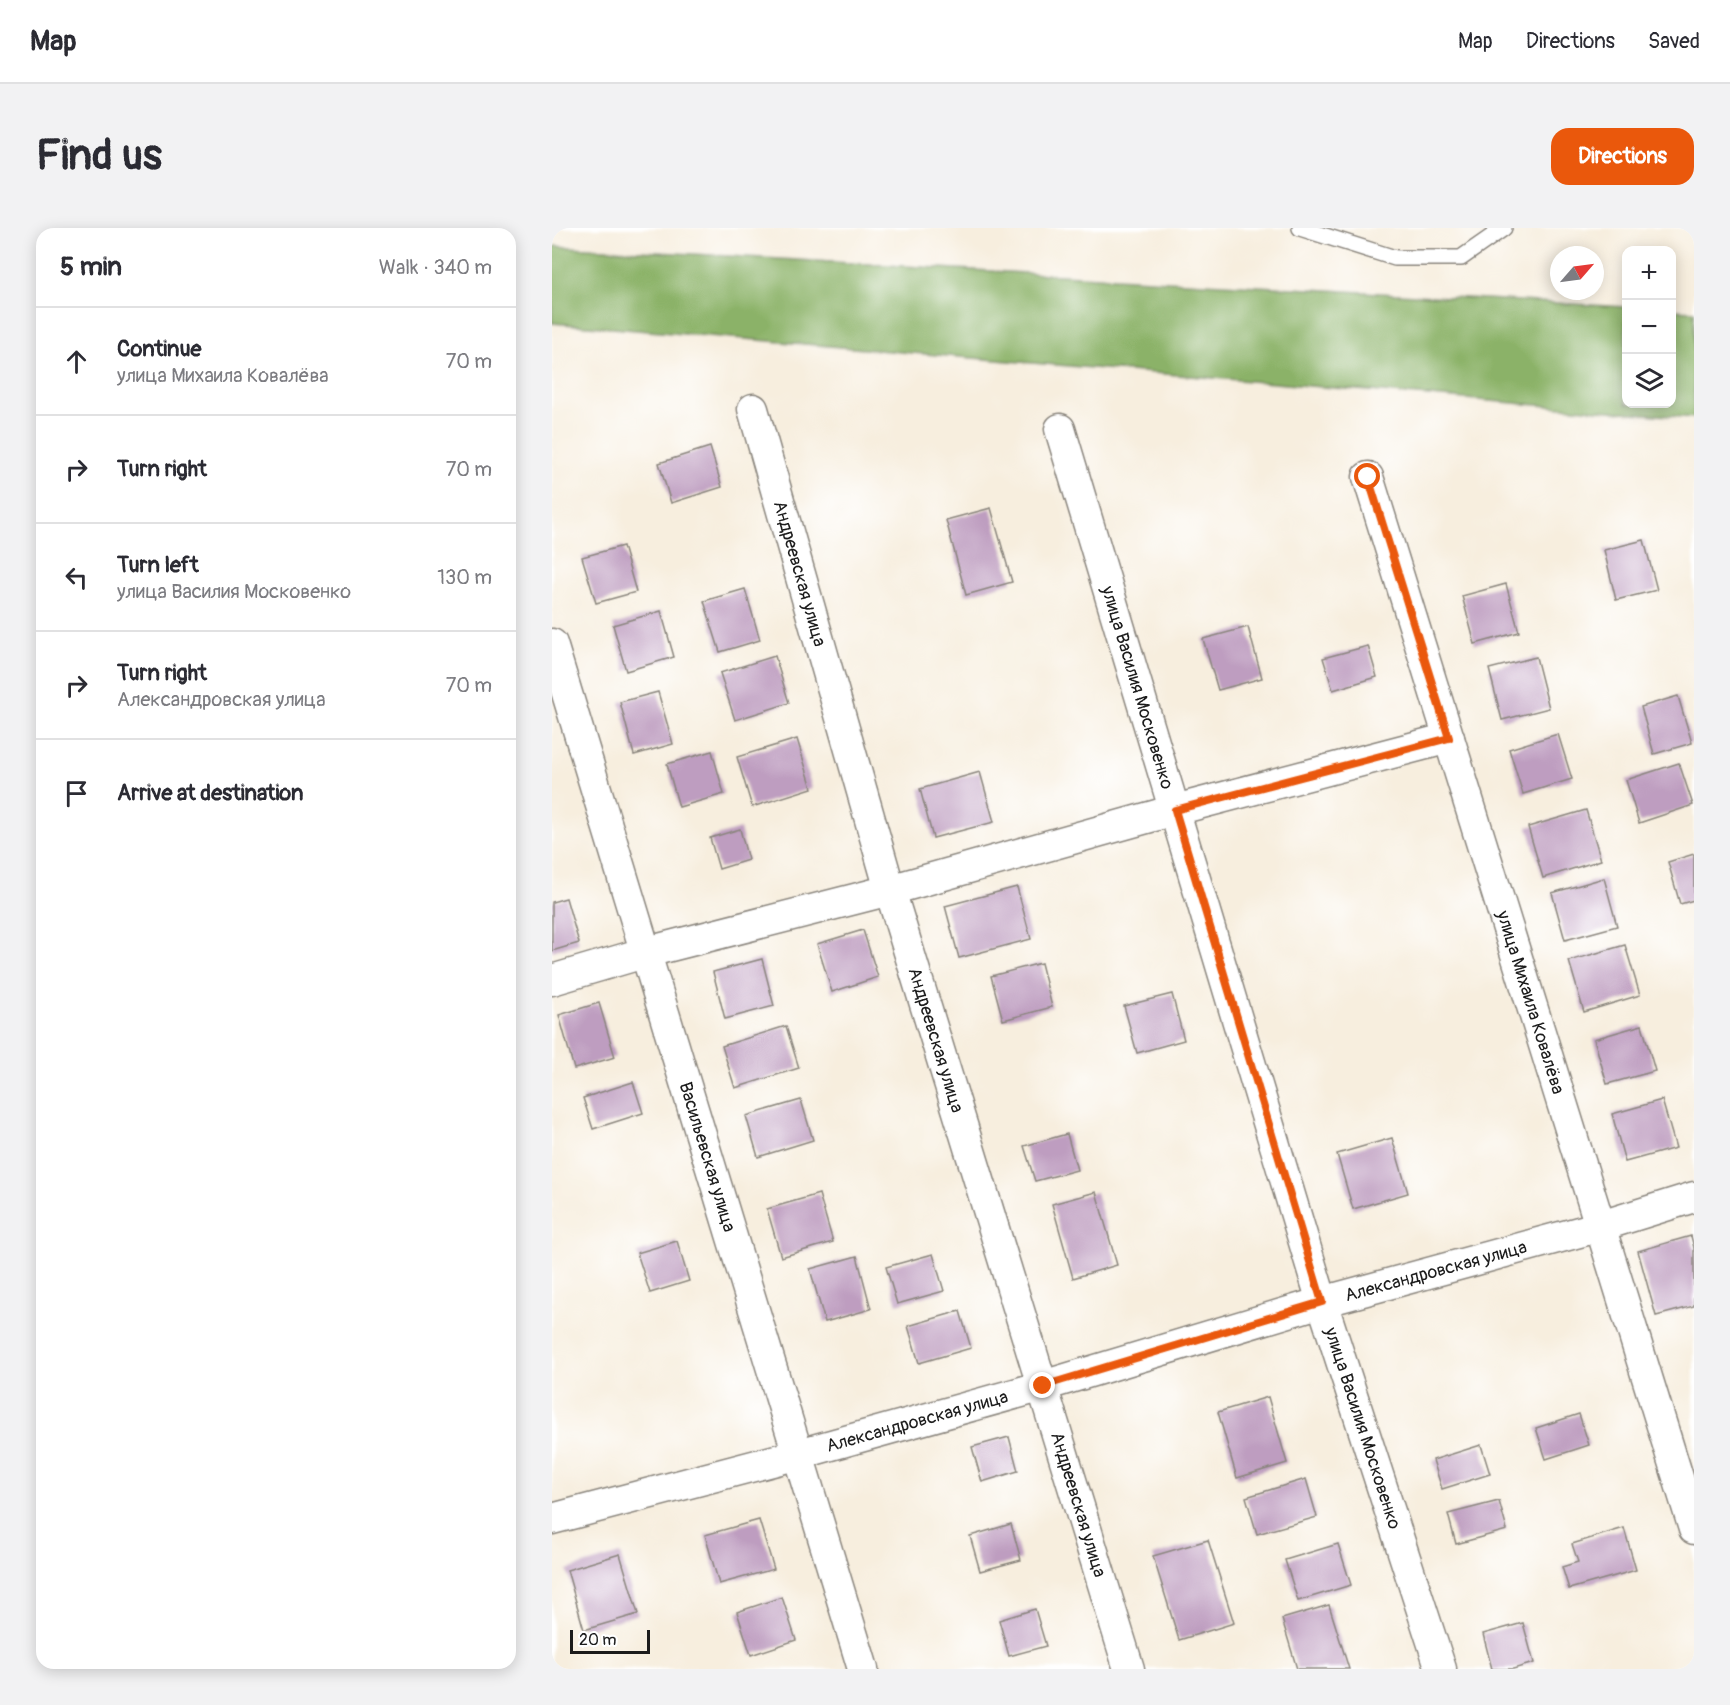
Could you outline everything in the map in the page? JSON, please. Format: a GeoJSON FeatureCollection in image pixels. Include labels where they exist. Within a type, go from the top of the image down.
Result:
{"type":"FeatureCollection","features":[{"type":"Feature","properties":{"kind":"street","name":"Андреевская улица"},"geometry":{"type":"LineString","coordinates":[[753,409],[890,890],[1129,1669]]}},
{"type":"Feature","properties":{"kind":"street","name":"улица Василия Московенко"},"geometry":{"type":"LineString","coordinates":[[1060,429],[1322,1302],[1441,1669]]}},
{"type":"Feature","properties":{"kind":"street","name":"улица Михаила Ковалёва"},"geometry":{"type":"LineString","coordinates":[[1368,477],[1694,1529]]}},
{"type":"Feature","properties":{"kind":"street","name":"Васильевская улица"},"geometry":{"type":"LineString","coordinates":[[552,644],[863,1669]]}},
{"type":"Feature","properties":{"kind":"street"},"geometry":{"type":"LineString","coordinates":[[552,980],[647,952],[890,890],[1175,810],[1449,738]]}},
{"type":"Feature","properties":{"kind":"street","name":"Александровская улица"},"geometry":{"type":"LineString","coordinates":[[552,1519],[799,1454],[1043,1386],[1322,1302],[1601,1226],[1694,1197]]}},
{"type":"Feature","properties":{"kind":"lane"},"geometry":{"type":"LineString","coordinates":[[1300,228],[1395,258],[1461,258],[1504,228]]}},
{"type":"Feature","properties":{"kind":"green space"},"geometry":{"type":"Polygon","coordinates":[[[552,246],[1622,307],[1622,408],[1676,408],[1676,310],[1694,311],[1694,418],[552,323],[552,246]]]}},
{"type":"Feature","properties":{"kind":"building"},"geometry":{"type":"Polygon","coordinates":[[[710,447],[722,487],[671,503],[659,463],[710,447]]]}},
{"type":"Feature","properties":{"kind":"building"},"geometry":{"type":"Polygon","coordinates":[[[991,508],[1012,582],[966,595],[946,520],[991,508]]]}},
{"type":"Feature","properties":{"kind":"building"},"geometry":{"type":"Polygon","coordinates":[[[1644,540],[1657,590],[1616,600],[1604,550],[1644,540]]]}},
{"type":"Feature","properties":{"kind":"building"},"geometry":{"type":"Polygon","coordinates":[[[623,546],[636,592],[596,603],[582,557],[623,546]]]}},
{"type":"Feature","properties":{"kind":"building"},"geometry":{"type":"Polygon","coordinates":[[[1506,584],[1519,632],[1475,644],[1462,596],[1506,584]]]}},
{"type":"Feature","properties":{"kind":"building"},"geometry":{"type":"Polygon","coordinates":[[[745,589],[760,640],[720,652],[704,601],[745,589]]]}},
{"type":"Feature","properties":{"kind":"building"},"geometry":{"type":"Polygon","coordinates":[[[661,611],[674,657],[626,671],[613,625],[661,611]]]}},
{"type":"Feature","properties":{"kind":"building"},"geometry":{"type":"Polygon","coordinates":[[[1248,627],[1262,678],[1218,690],[1203,639],[1248,627]]]}},
{"type":"Feature","properties":{"kind":"building"},"geometry":{"type":"Polygon","coordinates":[[[1368,646],[1377,677],[1333,690],[1323,658],[1368,646]]]}},
{"type":"Feature","properties":{"kind":"building"},"geometry":{"type":"Polygon","coordinates":[[[775,656],[789,703],[735,720],[720,673],[775,656]]]}},
{"type":"Feature","properties":{"kind":"building"},"geometry":{"type":"Polygon","coordinates":[[[1536,657],[1549,708],[1502,720],[1489,669],[1536,657]]]}},
{"type":"Feature","properties":{"kind":"building"},"geometry":{"type":"Polygon","coordinates":[[[658,692],[673,744],[634,755],[620,702],[658,692]]]}},
{"type":"Feature","properties":{"kind":"building"},"geometry":{"type":"Polygon","coordinates":[[[1678,696],[1692,743],[1654,754],[1641,707],[1678,696]]]}},
{"type":"Feature","properties":{"kind":"building"},"geometry":{"type":"Polygon","coordinates":[[[1558,734],[1572,779],[1523,794],[1509,749],[1558,734]]]}},
{"type":"Feature","properties":{"kind":"building"},"geometry":{"type":"Polygon","coordinates":[[[797,739],[812,788],[752,807],[737,757],[797,739]]]}},
{"type":"Feature","properties":{"kind":"building"},"geometry":{"type":"Polygon","coordinates":[[[712,751],[724,794],[679,807],[667,764],[712,751]]]}},
{"type":"Feature","properties":{"kind":"building"},"geometry":{"type":"Polygon","coordinates":[[[1679,763],[1693,805],[1639,823],[1626,780],[1679,763]]]}},
{"type":"Feature","properties":{"kind":"building"},"geometry":{"type":"Polygon","coordinates":[[[980,772],[994,822],[933,838],[920,789],[980,772]]]}},
{"type":"Feature","properties":{"kind":"building"},"geometry":{"type":"Polygon","coordinates":[[[1586,810],[1601,860],[1543,878],[1528,827],[1586,810]]]}},
{"type":"Feature","properties":{"kind":"building"},"geometry":{"type":"Polygon","coordinates":[[[740,829],[748,860],[719,869],[710,838],[740,829]]]}},
{"type":"Feature","properties":{"kind":"building"},"geometry":{"type":"Polygon","coordinates":[[[1694,854],[1694,900],[1680,904],[1668,862],[1694,854]]]}},
{"type":"Feature","properties":{"kind":"building"},"geometry":{"type":"Polygon","coordinates":[[[1604,878],[1617,926],[1565,940],[1552,893],[1604,878]]]}},
{"type":"Feature","properties":{"kind":"building"},"geometry":{"type":"Polygon","coordinates":[[[1017,887],[1031,939],[959,958],[945,906],[1017,887]]]}},
{"type":"Feature","properties":{"kind":"building"},"geometry":{"type":"Polygon","coordinates":[[[566,898],[579,943],[552,951],[552,902],[566,898]]]}},
{"type":"Feature","properties":{"kind":"building"},"geometry":{"type":"Polygon","coordinates":[[[863,930],[878,977],[832,992],[817,944],[863,930]]]}},
{"type":"Feature","properties":{"kind":"building"},"geometry":{"type":"Polygon","coordinates":[[[1625,945],[1640,995],[1584,1012],[1569,961],[1625,945]]]}},
{"type":"Feature","properties":{"kind":"building"},"geometry":{"type":"Polygon","coordinates":[[[762,959],[774,1006],[725,1019],[713,972],[762,959]]]}},
{"type":"Feature","properties":{"kind":"building"},"geometry":{"type":"Polygon","coordinates":[[[1041,963],[1052,1007],[1003,1020],[991,976],[1041,963]]]}},
{"type":"Feature","properties":{"kind":"building"},"geometry":{"type":"Polygon","coordinates":[[[1172,994],[1184,1040],[1137,1053],[1124,1006],[1172,994]]]}},
{"type":"Feature","properties":{"kind":"building"},"geometry":{"type":"Polygon","coordinates":[[[599,1003],[615,1057],[574,1069],[559,1015],[599,1003]]]}},
{"type":"Feature","properties":{"kind":"building"},"geometry":{"type":"Polygon","coordinates":[[[1642,1025],[1655,1071],[1607,1084],[1594,1039],[1642,1025]]]}},
{"type":"Feature","properties":{"kind":"building"},"geometry":{"type":"Polygon","coordinates":[[[786,1026],[799,1068],[735,1088],[722,1046],[786,1026]]]}},
{"type":"Feature","properties":{"kind":"building"},"geometry":{"type":"Polygon","coordinates":[[[633,1082],[643,1113],[593,1129],[583,1098],[633,1082]]]}},
{"type":"Feature","properties":{"kind":"building"},"geometry":{"type":"Polygon","coordinates":[[[801,1100],[813,1140],[758,1157],[746,1116],[801,1100]]]}},
{"type":"Feature","properties":{"kind":"building"},"geometry":{"type":"Polygon","coordinates":[[[1662,1100],[1676,1148],[1625,1162],[1612,1114],[1662,1100]]]}},
{"type":"Feature","properties":{"kind":"building"},"geometry":{"type":"Polygon","coordinates":[[[1067,1134],[1077,1170],[1035,1181],[1024,1146],[1067,1134]]]}},
{"type":"Feature","properties":{"kind":"building"},"geometry":{"type":"Polygon","coordinates":[[[1392,1138],[1408,1193],[1353,1209],[1337,1154],[1392,1138]]]}},
{"type":"Feature","properties":{"kind":"building"},"geometry":{"type":"Polygon","coordinates":[[[1096,1192],[1117,1265],[1073,1278],[1052,1204],[1096,1192]]]}},
{"type":"Feature","properties":{"kind":"building"},"geometry":{"type":"Polygon","coordinates":[[[819,1194],[833,1242],[781,1257],[767,1209],[819,1194]]]}},
{"type":"Feature","properties":{"kind":"building"},"geometry":{"type":"Polygon","coordinates":[[[1691,1236],[1694,1248],[1694,1306],[1656,1316],[1638,1251],[1691,1236]]]}},
{"type":"Feature","properties":{"kind":"building"},"geometry":{"type":"Polygon","coordinates":[[[677,1241],[689,1281],[650,1293],[637,1253],[677,1241]]]}},
{"type":"Feature","properties":{"kind":"building"},"geometry":{"type":"Polygon","coordinates":[[[933,1254],[944,1291],[897,1304],[886,1267],[933,1254]]]}},
{"type":"Feature","properties":{"kind":"building"},"geometry":{"type":"Polygon","coordinates":[[[857,1256],[871,1309],[825,1322],[810,1269],[857,1256]]]}},
{"type":"Feature","properties":{"kind":"building"},"geometry":{"type":"Polygon","coordinates":[[[960,1311],[971,1348],[919,1363],[908,1326],[960,1311]]]}},
{"type":"Feature","properties":{"kind":"building"},"geometry":{"type":"Polygon","coordinates":[[[1268,1397],[1287,1463],[1237,1478],[1218,1412],[1268,1397]]]}},
{"type":"Feature","properties":{"kind":"building"},"geometry":{"type":"Polygon","coordinates":[[[1579,1414],[1589,1445],[1546,1459],[1536,1428],[1579,1414]]]}},
{"type":"Feature","properties":{"kind":"building"},"geometry":{"type":"Polygon","coordinates":[[[1009,1437],[1018,1471],[982,1482],[972,1447],[1009,1437]]]}},
{"type":"Feature","properties":{"kind":"building"},"geometry":{"type":"Polygon","coordinates":[[[1481,1445],[1490,1474],[1442,1489],[1433,1460],[1481,1445]]]}},
{"type":"Feature","properties":{"kind":"building"},"geometry":{"type":"Polygon","coordinates":[[[1306,1479],[1317,1517],[1257,1534],[1246,1497],[1306,1479]]]}},
{"type":"Feature","properties":{"kind":"building"},"geometry":{"type":"Polygon","coordinates":[[[1499,1501],[1507,1530],[1456,1544],[1448,1514],[1499,1501]]]}},
{"type":"Feature","properties":{"kind":"building"},"geometry":{"type":"Polygon","coordinates":[[[759,1520],[774,1569],[719,1584],[705,1535],[759,1520]]]}},
{"type":"Feature","properties":{"kind":"building"},"geometry":{"type":"Polygon","coordinates":[[[1011,1524],[1021,1560],[980,1571],[970,1536],[1011,1524]]]}},
{"type":"Feature","properties":{"kind":"building"},"geometry":{"type":"Polygon","coordinates":[[[1624,1528],[1636,1570],[1569,1589],[1562,1567],[1578,1562],[1572,1544],[1624,1528]]]}},
{"type":"Feature","properties":{"kind":"building"},"geometry":{"type":"Polygon","coordinates":[[[1208,1540],[1234,1623],[1179,1640],[1153,1556],[1208,1540]]]}},
{"type":"Feature","properties":{"kind":"building"},"geometry":{"type":"Polygon","coordinates":[[[1338,1544],[1351,1585],[1298,1601],[1285,1560],[1338,1544]]]}},
{"type":"Feature","properties":{"kind":"building"},"geometry":{"type":"Polygon","coordinates":[[[620,1554],[638,1614],[584,1630],[567,1570],[620,1554]]]}},
{"type":"Feature","properties":{"kind":"building"},"geometry":{"type":"Polygon","coordinates":[[[782,1597],[796,1640],[751,1655],[737,1612],[782,1597]]]}},
{"type":"Feature","properties":{"kind":"building"},"geometry":{"type":"Polygon","coordinates":[[[1329,1605],[1349,1669],[1297,1669],[1282,1619],[1329,1605]]]}},
{"type":"Feature","properties":{"kind":"building"},"geometry":{"type":"Polygon","coordinates":[[[1035,1609],[1046,1646],[1009,1656],[999,1620],[1035,1609]]]}},
{"type":"Feature","properties":{"kind":"building"},"geometry":{"type":"Polygon","coordinates":[[[1523,1623],[1534,1663],[1513,1669],[1492,1669],[1483,1634],[1523,1623]]]}},
{"type":"Feature","properties":{"kind":"route"},"geometry":{"type":"LineString","coordinates":[[1043,1386],[1322,1302],[1175,810],[1449,738],[1368,477]]}}]}
